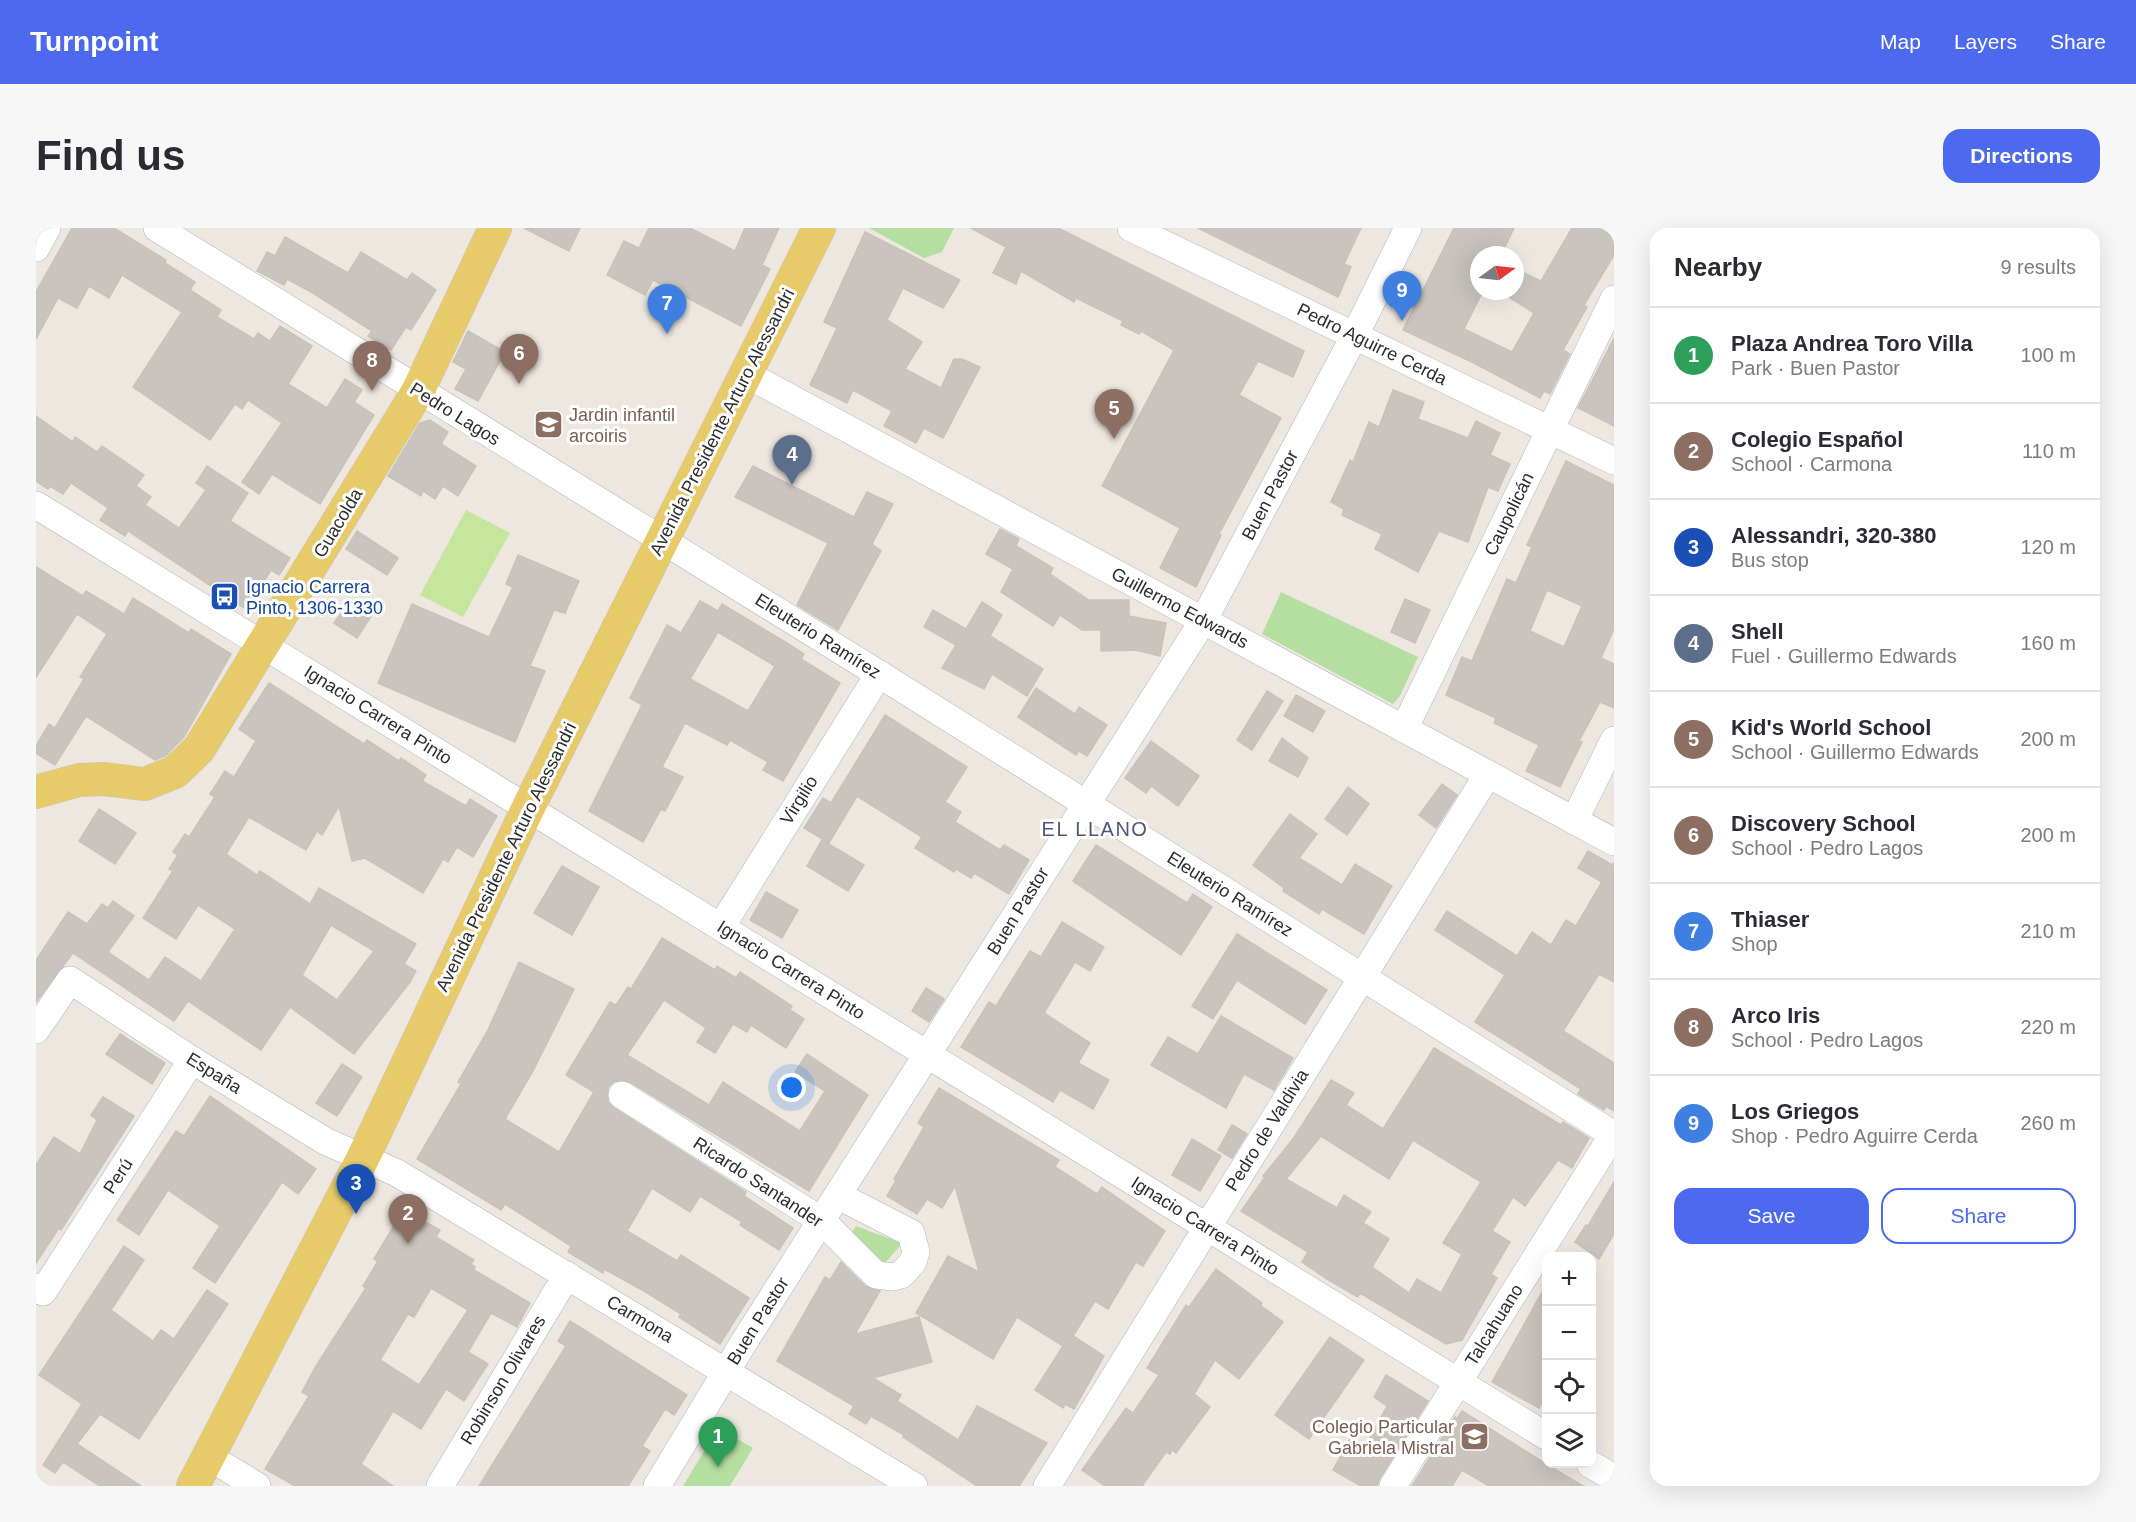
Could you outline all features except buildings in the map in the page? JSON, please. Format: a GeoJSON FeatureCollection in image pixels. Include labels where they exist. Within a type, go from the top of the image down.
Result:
{"type":"FeatureCollection","features":[{"type":"Feature","properties":{"kind":"main road","name":"Guacolda"},"geometry":{"type":"LineString","coordinates":[[36,792],[79,780],[104,778],[145,784],[175,771],[199,749],[418,392],[495,228]]}},
{"type":"Feature","properties":{"kind":"main road","name":"Avenida Presidente Arturo Alessandri"},"geometry":{"type":"LineString","coordinates":[[193,1486],[363,1158],[528,808],[819,228]]}},
{"type":"Feature","properties":{"kind":"street"},"geometry":{"type":"LineString","coordinates":[[36,248],[47,228]]}},
{"type":"Feature","properties":{"kind":"street","name":"Pedro Lagos"},"geometry":{"type":"LineString","coordinates":[[157,228],[418,392],[662,540]]}},
{"type":"Feature","properties":{"kind":"street","name":"Pedro Aguirre Cerda"},"geometry":{"type":"LineString","coordinates":[[1131,228],[1165,235],[1355,335],[1614,461]]}},
{"type":"Feature","properties":{"kind":"street","name":"Buen Pastor"},"geometry":{"type":"LineString","coordinates":[[657,1486],[726,1371],[929,1055],[1085,803],[1203,621],[1355,335],[1408,228]]}},
{"type":"Feature","properties":{"kind":"street","name":"Caupolicán"},"geometry":{"type":"LineString","coordinates":[[1404,729],[1614,299]]}},
{"type":"Feature","properties":{"kind":"street","name":"Guillermo Edwards"},"geometry":{"type":"LineString","coordinates":[[746,374],[1614,842]]}},
{"type":"Feature","properties":{"kind":"street","name":"Ignacio Carrera Pinto"},"geometry":{"type":"LineString","coordinates":[[36,505],[1542,1434]]}},
{"type":"Feature","properties":{"kind":"street","name":"Eleuterio Ramírez"},"geometry":{"type":"LineString","coordinates":[[662,540],[1614,1134]]}},
{"type":"Feature","properties":{"kind":"street","name":"Virgilio"},"geometry":{"type":"LineString","coordinates":[[721,927],[879,674]]}},
{"type":"Feature","properties":{"kind":"street"},"geometry":{"type":"LineString","coordinates":[[1574,821],[1614,740]]}},
{"type":"Feature","properties":{"kind":"street","name":"Pedro de Valdivia"},"geometry":{"type":"LineString","coordinates":[[1047,1486],[1206,1226],[1364,978],[1488,774]]}},
{"type":"Feature","properties":{"kind":"street","name":"España"},"geometry":{"type":"LineString","coordinates":[[36,1030],[70,980],[192,1060],[325,1141],[363,1158]]}},
{"type":"Feature","properties":{"kind":"street","name":"Perú"},"geometry":{"type":"LineString","coordinates":[[40,1289],[192,1060]]}},
{"type":"Feature","properties":{"kind":"street","name":"Ricardo Santander"},"geometry":{"type":"LineString","coordinates":[[622,1095],[822,1221],[876,1275],[893,1278],[908,1269],[914,1262],[916,1252],[911,1233],[839,1196]]}},
{"type":"Feature","properties":{"kind":"street","name":"Talcahuano"},"geometry":{"type":"LineString","coordinates":[[1393,1486],[1614,1134]]}},
{"type":"Feature","properties":{"kind":"street","name":"Carmona"},"geometry":{"type":"LineString","coordinates":[[363,1158],[397,1173],[914,1486]]}},
{"type":"Feature","properties":{"kind":"street","name":"Robinson Olivares"},"geometry":{"type":"LineString","coordinates":[[440,1486],[567,1275]]}},
{"type":"Feature","properties":{"kind":"street"},"geometry":{"type":"LineString","coordinates":[[209,1457],[257,1486]]}},
{"type":"Feature","properties":{"kind":"street"},"geometry":{"type":"LineString","coordinates":[[1596,1468],[1614,1478]]}},
{"type":"Feature","properties":{"kind":"green space"},"geometry":{"type":"Polygon","coordinates":[[[869,228],[954,228],[942,252],[924,258],[869,228]]]}},
{"type":"Feature","properties":{"kind":"green space"},"geometry":{"type":"Polygon","coordinates":[[[466,510],[510,533],[463,617],[420,595],[466,510]]]}},
{"type":"Feature","properties":{"kind":"green space"},"geometry":{"type":"Polygon","coordinates":[[[1281,592],[1418,657],[1400,696],[1393,704],[1262,634],[1281,592]]]}},
{"type":"Feature","properties":{"kind":"green space"},"geometry":{"type":"Polygon","coordinates":[[[856,1226],[899,1242],[900,1246],[883,1265],[851,1234],[856,1226]]]}},
{"type":"Feature","properties":{"kind":"green space"},"geometry":{"type":"Polygon","coordinates":[[[718,1428],[753,1448],[730,1486],[683,1486],[718,1428]]]}},
{"type":"Feature","properties":{"kind":"place","name":"Los Griegos"},"geometry":{"type":"Point","coordinates":[1402,321]}},
{"type":"Feature","properties":{"kind":"place","name":"Thiaser"},"geometry":{"type":"Point","coordinates":[667,334]}},
{"type":"Feature","properties":{"kind":"place","name":"Discovery School"},"geometry":{"type":"Point","coordinates":[519,384]}},
{"type":"Feature","properties":{"kind":"place","name":"Arco Iris"},"geometry":{"type":"Point","coordinates":[372,391]}},
{"type":"Feature","properties":{"kind":"place","name":"Jardin infantil arcoiris"},"geometry":{"type":"Point","coordinates":[548,425]}},
{"type":"Feature","properties":{"kind":"place","name":"Kid's World School"},"geometry":{"type":"Point","coordinates":[1114,439]}},
{"type":"Feature","properties":{"kind":"place","name":"Shell"},"geometry":{"type":"Point","coordinates":[792,485]}},
{"type":"Feature","properties":{"kind":"place","name":"Ignacio Carrera Pinto, 1306-1330"},"geometry":{"type":"Point","coordinates":[225,597]}},
{"type":"Feature","properties":{"kind":"place","name":"Alessandri, 320-380"},"geometry":{"type":"Point","coordinates":[356,1214]}},
{"type":"Feature","properties":{"kind":"place","name":"Colegio Español"},"geometry":{"type":"Point","coordinates":[408,1244]}},
{"type":"Feature","properties":{"kind":"place","name":"Colegio Particular Gabriela Mistral"},"geometry":{"type":"Point","coordinates":[1475,1437]}},
{"type":"Feature","properties":{"kind":"place","name":"Plaza Andrea Toro Villa"},"geometry":{"type":"Point","coordinates":[718,1467]}},
{"type":"Feature","properties":{"kind":"district","name":"EL LLANO"},"geometry":{"type":"Point","coordinates":[1095,829]}}]}
